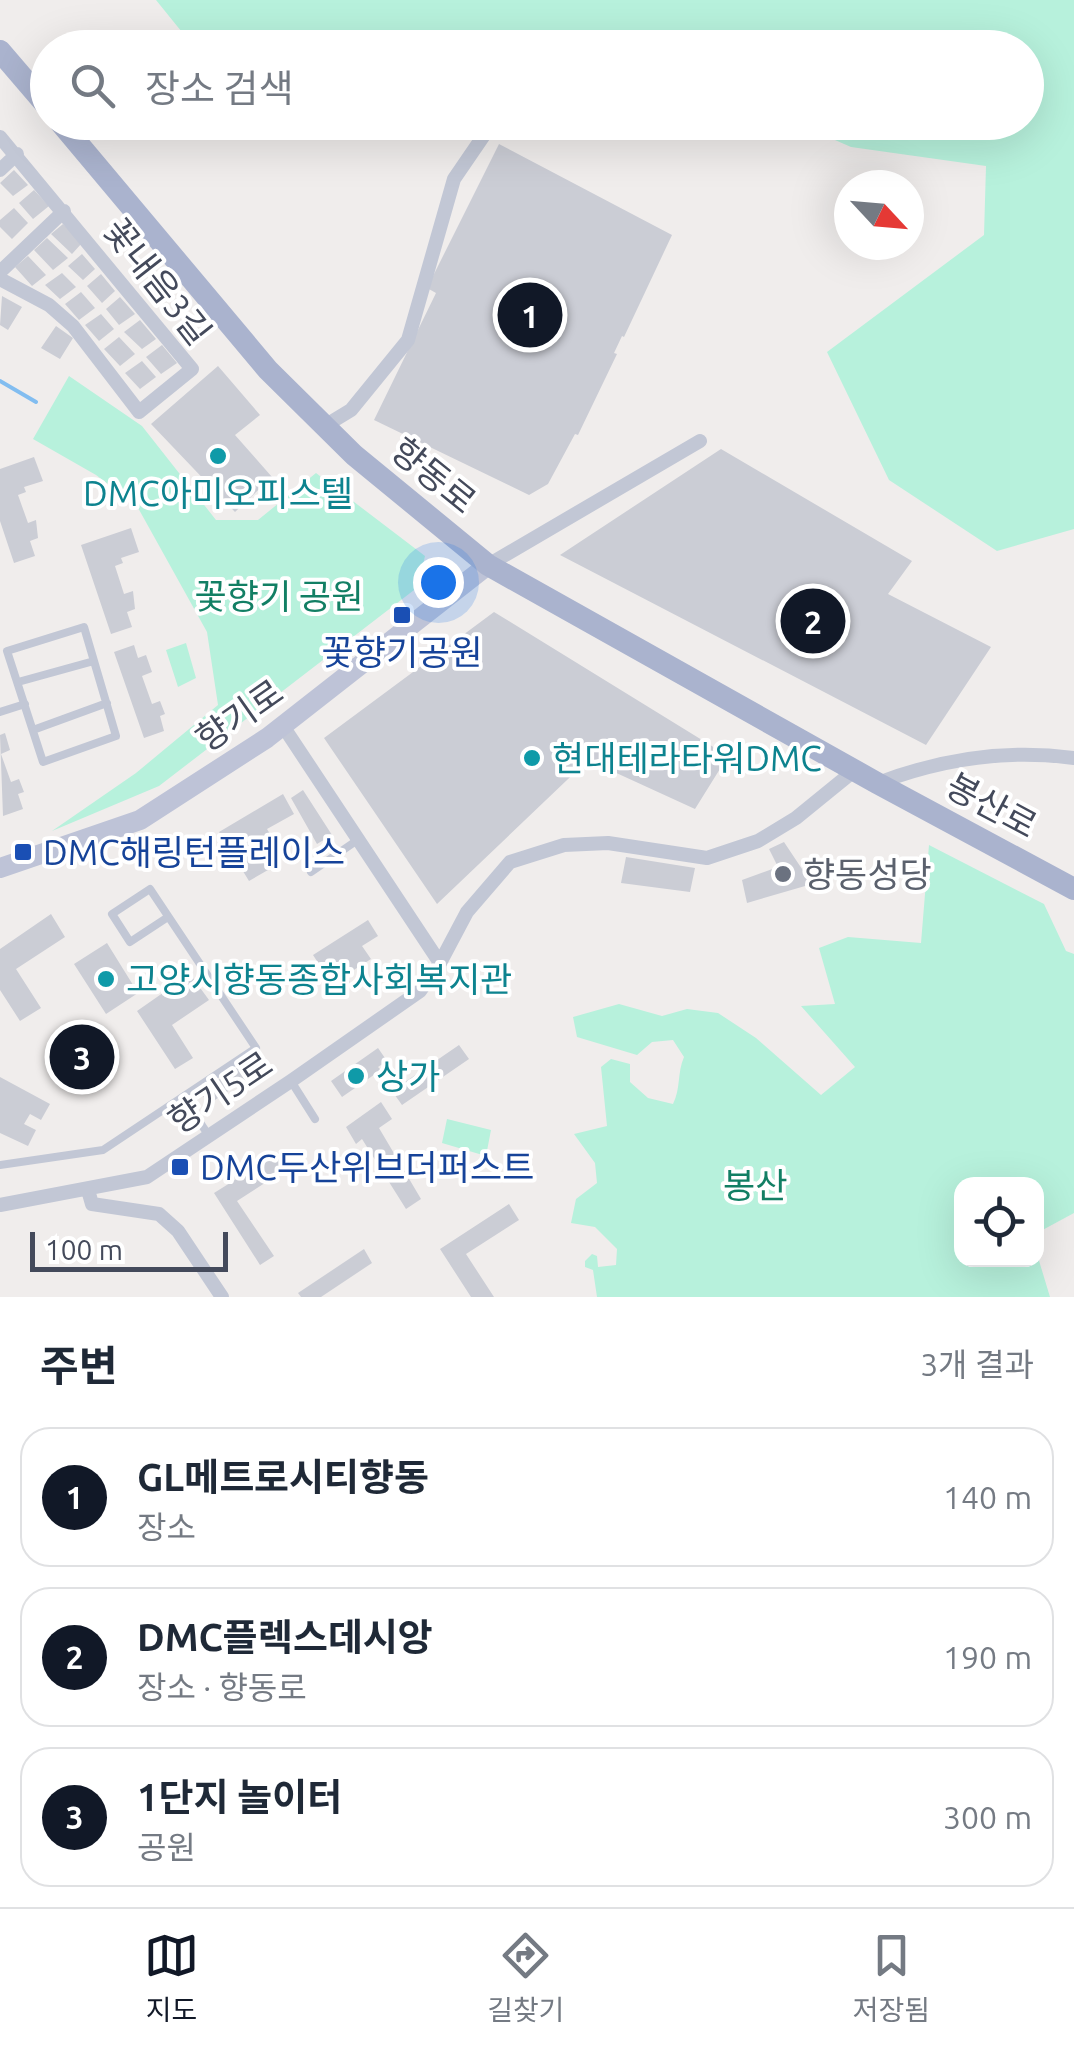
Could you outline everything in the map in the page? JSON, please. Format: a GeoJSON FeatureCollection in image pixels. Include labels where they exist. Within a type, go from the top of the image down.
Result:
{"type":"FeatureCollection","features":[{"type":"Feature","properties":{"kind":"main road"},"geometry":{"type":"LineString","coordinates":[[0,51],[30,86]]}},
{"type":"Feature","properties":{"kind":"main road","name":"향동로"},"geometry":{"type":"LineString","coordinates":[[75,140],[268,370],[323,427],[488,565],[855,770]]}},
{"type":"Feature","properties":{"kind":"main road","name":"향기로"},"geometry":{"type":"LineString","coordinates":[[0,868],[140,820],[284,726],[488,565]]}},
{"type":"Feature","properties":{"kind":"main road","name":"봉산로"},"geometry":{"type":"LineString","coordinates":[[855,770],[1074,889]]}},
{"type":"Feature","properties":{"kind":"street","name":"꽃내음3길"},"geometry":{"type":"LineString","coordinates":[[0,137],[64,211],[192,369],[139,412],[73,326],[49,305],[0,275],[64,211]]}},
{"type":"Feature","properties":{"kind":"street"},"geometry":{"type":"LineString","coordinates":[[323,427],[351,410],[408,340],[454,178],[480,140]]}},
{"type":"Feature","properties":{"kind":"street"},"geometry":{"type":"LineString","coordinates":[[0,170],[16,154]]}},
{"type":"Feature","properties":{"kind":"street"},"geometry":{"type":"LineString","coordinates":[[488,565],[700,441]]}},
{"type":"Feature","properties":{"kind":"street"},"geometry":{"type":"LineString","coordinates":[[284,726],[440,963]]}},
{"type":"Feature","properties":{"kind":"street","name":"봉산로"},"geometry":{"type":"LineString","coordinates":[[877,783],[915,769],[956,761],[1030,752],[1074,758]]}},
{"type":"Feature","properties":{"kind":"street","name":"향기5로"},"geometry":{"type":"LineString","coordinates":[[0,1205],[58,1196],[90,1196],[147,1177],[209,1136],[420,991],[467,912],[510,862],[564,846],[608,843],[707,858],[758,841],[796,818],[855,770]]}},
{"type":"Feature","properties":{"kind":"street"},"geometry":{"type":"LineString","coordinates":[[90,1196],[159,1214],[178,1231],[222,1297]]}},
{"type":"Feature","properties":{"kind":"lane"},"geometry":{"type":"LineString","coordinates":[[84,627],[116,736],[43,762],[18,682],[7,651],[84,627]]}},
{"type":"Feature","properties":{"kind":"lane"},"geometry":{"type":"LineString","coordinates":[[18,682],[94,660]]}},
{"type":"Feature","properties":{"kind":"lane"},"geometry":{"type":"LineString","coordinates":[[33,730],[106,703]]}},
{"type":"Feature","properties":{"kind":"lane"},"geometry":{"type":"LineString","coordinates":[[0,712],[25,704]]}},
{"type":"Feature","properties":{"kind":"lane"},"geometry":{"type":"LineString","coordinates":[[311,872],[359,839]]}},
{"type":"Feature","properties":{"kind":"lane"},"geometry":{"type":"LineString","coordinates":[[0,1165],[103,1150],[256,1048],[150,888],[112,914],[130,942],[168,916]]}},
{"type":"Feature","properties":{"kind":"lane"},"geometry":{"type":"LineString","coordinates":[[291,1080],[316,1119]]}},
{"type":"Feature","properties":{"kind":"lane"},"geometry":{"type":"LineString","coordinates":[[183,1097],[209,1136]]}},
{"type":"Feature","properties":{"kind":"green space"},"geometry":{"type":"Polygon","coordinates":[[[156,0],[1074,0],[1074,529],[997,551],[889,480],[827,352],[984,235],[986,166],[851,147],[835,140],[1044,140],[1044,30],[180,30],[156,0]]]}},
{"type":"Feature","properties":{"kind":"green space","name":"꽃향기 공원"},"geometry":{"type":"Polygon","coordinates":[[[69,376],[142,426],[216,520],[258,520],[316,473],[425,556],[418,587],[159,786],[52,831],[136,773],[218,705],[207,632],[137,506],[96,475],[33,439],[69,376]]]}},
{"type":"Feature","properties":{"kind":"green space"},"geometry":{"type":"Polygon","coordinates":[[[186,643],[196,678],[178,687],[166,650],[186,643]]]}},
{"type":"Feature","properties":{"kind":"green space","name":"봉산"},"geometry":{"type":"Polygon","coordinates":[[[929,845],[1044,904],[1066,951],[1074,954],[1074,1213],[1044,1229],[1044,1177],[954,1177],[954,1267],[1041,1267],[1050,1297],[597,1297],[593,1270],[585,1267],[585,1261],[592,1254],[597,1256],[598,1267],[616,1265],[617,1249],[595,1227],[571,1223],[576,1199],[597,1183],[595,1163],[574,1134],[607,1126],[601,1067],[611,1059],[630,1064],[630,1082],[648,1098],[673,1104],[684,1057],[673,1040],[652,1042],[637,1055],[577,1037],[573,1017],[619,1004],[662,1016],[687,1009],[718,1013],[756,1038],[821,1095],[855,1067],[801,1006],[835,1004],[819,948],[848,937],[921,943],[929,845]]]}},
{"type":"Feature","properties":{"kind":"green space"},"geometry":{"type":"Polygon","coordinates":[[[447,1119],[491,1130],[486,1156],[442,1143],[447,1119]]]}},
{"type":"Feature","properties":{"kind":"building"},"geometry":{"type":"Polygon","coordinates":[[[499,144],[672,235],[578,435],[575,434],[548,484],[529,495],[374,420],[436,293],[427,288],[499,144]]]}},
{"type":"Feature","properties":{"kind":"building"},"geometry":{"type":"Polygon","coordinates":[[[14,170],[28,185],[13,196],[0,183],[14,170]]]}},
{"type":"Feature","properties":{"kind":"building"},"geometry":{"type":"Polygon","coordinates":[[[34,190],[49,206],[33,219],[19,203],[34,190]]]}},
{"type":"Feature","properties":{"kind":"building"},"geometry":{"type":"Polygon","coordinates":[[[14,208],[28,223],[12,239],[0,227],[0,220],[14,208]]]}},
{"type":"Feature","properties":{"kind":"building"},"geometry":{"type":"Polygon","coordinates":[[[63,224],[82,243],[72,254],[51,234],[63,224]]]}},
{"type":"Feature","properties":{"kind":"building"},"geometry":{"type":"Polygon","coordinates":[[[47,238],[68,258],[53,270],[34,250],[47,238]]]}},
{"type":"Feature","properties":{"kind":"building"},"geometry":{"type":"Polygon","coordinates":[[[82,254],[95,269],[83,280],[68,266],[82,254]]]}},
{"type":"Feature","properties":{"kind":"building"},"geometry":{"type":"Polygon","coordinates":[[[28,256],[46,275],[32,286],[15,267],[28,256]]]}},
{"type":"Feature","properties":{"kind":"building"},"geometry":{"type":"Polygon","coordinates":[[[62,273],[76,287],[60,299],[45,285],[62,273]]]}},
{"type":"Feature","properties":{"kind":"building"},"geometry":{"type":"Polygon","coordinates":[[[101,274],[115,291],[102,303],[87,286],[101,274]]]}},
{"type":"Feature","properties":{"kind":"building"},"geometry":{"type":"Polygon","coordinates":[[[81,292],[95,308],[79,320],[65,304],[81,292]]]}},
{"type":"Feature","properties":{"kind":"building"},"geometry":{"type":"Polygon","coordinates":[[[2,296],[22,307],[8,330],[0,325],[2,296]]]}},
{"type":"Feature","properties":{"kind":"building"},"geometry":{"type":"Polygon","coordinates":[[[120,297],[135,314],[119,325],[106,309],[120,297]]]}},
{"type":"Feature","properties":{"kind":"building"},"geometry":{"type":"Polygon","coordinates":[[[101,314],[114,329],[99,341],[85,325],[101,314]]]}},
{"type":"Feature","properties":{"kind":"building"},"geometry":{"type":"Polygon","coordinates":[[[140,320],[156,339],[142,349],[124,332],[140,320]]]}},
{"type":"Feature","properties":{"kind":"building"},"geometry":{"type":"Polygon","coordinates":[[[56,326],[73,338],[60,359],[41,348],[56,326]]]}},
{"type":"Feature","properties":{"kind":"building"},"geometry":{"type":"Polygon","coordinates":[[[119,337],[135,354],[120,366],[104,349],[119,337]]]}},
{"type":"Feature","properties":{"kind":"building"},"geometry":{"type":"Polygon","coordinates":[[[162,345],[177,363],[161,374],[146,357],[162,345]]]}},
{"type":"Feature","properties":{"kind":"building"},"geometry":{"type":"Polygon","coordinates":[[[142,361],[156,377],[140,389],[125,373],[142,361]]]}},
{"type":"Feature","properties":{"kind":"building","name":"DMC아미오피스텔"},"geometry":{"type":"Polygon","coordinates":[[[218,366],[260,415],[235,435],[272,477],[235,512],[151,424],[218,366]]]}},
{"type":"Feature","properties":{"kind":"building"},"geometry":{"type":"Polygon","coordinates":[[[721,449],[912,561],[888,594],[991,647],[926,745],[560,555],[721,449]]]}},
{"type":"Feature","properties":{"kind":"building"},"geometry":{"type":"Polygon","coordinates":[[[34,457],[43,481],[24,487],[26,492],[18,495],[28,523],[36,520],[38,538],[30,541],[35,556],[14,563],[0,521],[0,469],[34,457]]]}},
{"type":"Feature","properties":{"kind":"building"},"geometry":{"type":"Polygon","coordinates":[[[131,528],[139,552],[121,558],[123,563],[115,566],[124,594],[133,591],[135,609],[127,612],[132,627],[111,634],[81,545],[131,528]]]}},
{"type":"Feature","properties":{"kind":"building","name":"현대테라타워DMC"},"geometry":{"type":"Polygon","coordinates":[[[494,612],[728,756],[695,809],[588,760],[437,904],[324,738],[494,612]]]}},
{"type":"Feature","properties":{"kind":"building"},"geometry":{"type":"Polygon","coordinates":[[[134,645],[138,658],[146,655],[152,672],[142,676],[152,704],[160,701],[165,714],[160,716],[164,731],[144,738],[114,652],[134,645]]]}},
{"type":"Feature","properties":{"kind":"building"},"geometry":{"type":"Polygon","coordinates":[[[5,733],[10,750],[1,754],[11,782],[19,779],[24,792],[18,794],[23,809],[3,816],[0,735],[5,733]]]}},
{"type":"Feature","properties":{"kind":"building"},"geometry":{"type":"Polygon","coordinates":[[[303,790],[332,835],[317,844],[291,798],[303,790]]]}},
{"type":"Feature","properties":{"kind":"building"},"geometry":{"type":"Polygon","coordinates":[[[283,794],[294,814],[267,829],[276,844],[259,855],[268,870],[249,881],[219,832],[283,794]]]}},
{"type":"Feature","properties":{"kind":"building","name":"향동성당"},"geometry":{"type":"Polygon","coordinates":[[[784,842],[812,884],[747,903],[742,880],[778,867],[769,849],[784,842]]]}},
{"type":"Feature","properties":{"kind":"building"},"geometry":{"type":"Polygon","coordinates":[[[626,857],[695,868],[690,892],[621,883],[626,857]]]}},
{"type":"Feature","properties":{"kind":"building"},"geometry":{"type":"Polygon","coordinates":[[[51,914],[65,937],[16,969],[41,1008],[20,1021],[0,990],[0,949],[51,914]]]}},
{"type":"Feature","properties":{"kind":"building"},"geometry":{"type":"Polygon","coordinates":[[[368,920],[378,936],[362,946],[371,959],[346,975],[350,982],[337,992],[313,955],[368,920]]]}},
{"type":"Feature","properties":{"kind":"building","name":"고양시향동종합사회복지관"},"geometry":{"type":"Polygon","coordinates":[[[107,943],[138,993],[106,1014],[74,964],[107,943]]]}},
{"type":"Feature","properties":{"kind":"building"},"geometry":{"type":"Polygon","coordinates":[[[190,974],[209,1000],[172,1025],[193,1058],[175,1069],[137,1011],[190,974]]]}},
{"type":"Feature","properties":{"kind":"building"},"geometry":{"type":"Polygon","coordinates":[[[459,1045],[469,1059],[402,1105],[392,1091],[459,1045]]]}},
{"type":"Feature","properties":{"kind":"building","name":"상가"},"geometry":{"type":"Polygon","coordinates":[[[378,1048],[387,1061],[378,1067],[381,1070],[342,1097],[331,1081],[378,1048]]]}},
{"type":"Feature","properties":{"kind":"building"},"geometry":{"type":"Polygon","coordinates":[[[247,1061],[255,1073],[209,1104],[200,1092],[247,1061]]]}},
{"type":"Feature","properties":{"kind":"building"},"geometry":{"type":"Polygon","coordinates":[[[0,1077],[50,1104],[41,1120],[30,1114],[24,1124],[36,1130],[28,1146],[0,1133],[0,1077]]]}},
{"type":"Feature","properties":{"kind":"building"},"geometry":{"type":"Polygon","coordinates":[[[381,1102],[392,1119],[379,1128],[421,1199],[406,1209],[362,1139],[356,1144],[346,1127],[381,1102]]]}},
{"type":"Feature","properties":{"kind":"building"},"geometry":{"type":"Polygon","coordinates":[[[281,1151],[291,1166],[237,1201],[274,1256],[260,1265],[214,1193],[281,1151]]]}},
{"type":"Feature","properties":{"kind":"building"},"geometry":{"type":"Polygon","coordinates":[[[509,1204],[519,1220],[466,1254],[494,1297],[471,1297],[440,1249],[509,1204]]]}},
{"type":"Feature","properties":{"kind":"building"},"geometry":{"type":"Polygon","coordinates":[[[364,1249],[372,1263],[321,1297],[301,1297],[298,1293],[364,1249]]]}},
{"type":"Feature","properties":{"kind":"waterway"},"geometry":{"type":"LineString","coordinates":[[0,381],[36,402]]}},
{"type":"Feature","properties":{"kind":"place","name":"GL메트로시티향동"},"geometry":{"type":"Point","coordinates":[530,315]}},
{"type":"Feature","properties":{"kind":"place","name":"DMC아미오피스텔"},"geometry":{"type":"Point","coordinates":[218,456]}},
{"type":"Feature","properties":{"kind":"place","name":"꽃향기공원"},"geometry":{"type":"Point","coordinates":[402,615]}},
{"type":"Feature","properties":{"kind":"place","name":"DMC플렉스데시앙"},"geometry":{"type":"Point","coordinates":[813,621]}},
{"type":"Feature","properties":{"kind":"place","name":"현대테라타워DMC"},"geometry":{"type":"Point","coordinates":[532,758]}},
{"type":"Feature","properties":{"kind":"place","name":"DMC해링턴플레이스"},"geometry":{"type":"Point","coordinates":[23,852]}},
{"type":"Feature","properties":{"kind":"place","name":"향동성당"},"geometry":{"type":"Point","coordinates":[783,874]}},
{"type":"Feature","properties":{"kind":"place","name":"고양시향동종합사회복지관"},"geometry":{"type":"Point","coordinates":[106,979]}},
{"type":"Feature","properties":{"kind":"place","name":"1단지 놀이터"},"geometry":{"type":"Point","coordinates":[82,1057]}},
{"type":"Feature","properties":{"kind":"place","name":"상가"},"geometry":{"type":"Point","coordinates":[356,1076]}},
{"type":"Feature","properties":{"kind":"place","name":"DMC두산위브더퍼스트"},"geometry":{"type":"Point","coordinates":[180,1167]}}]}
